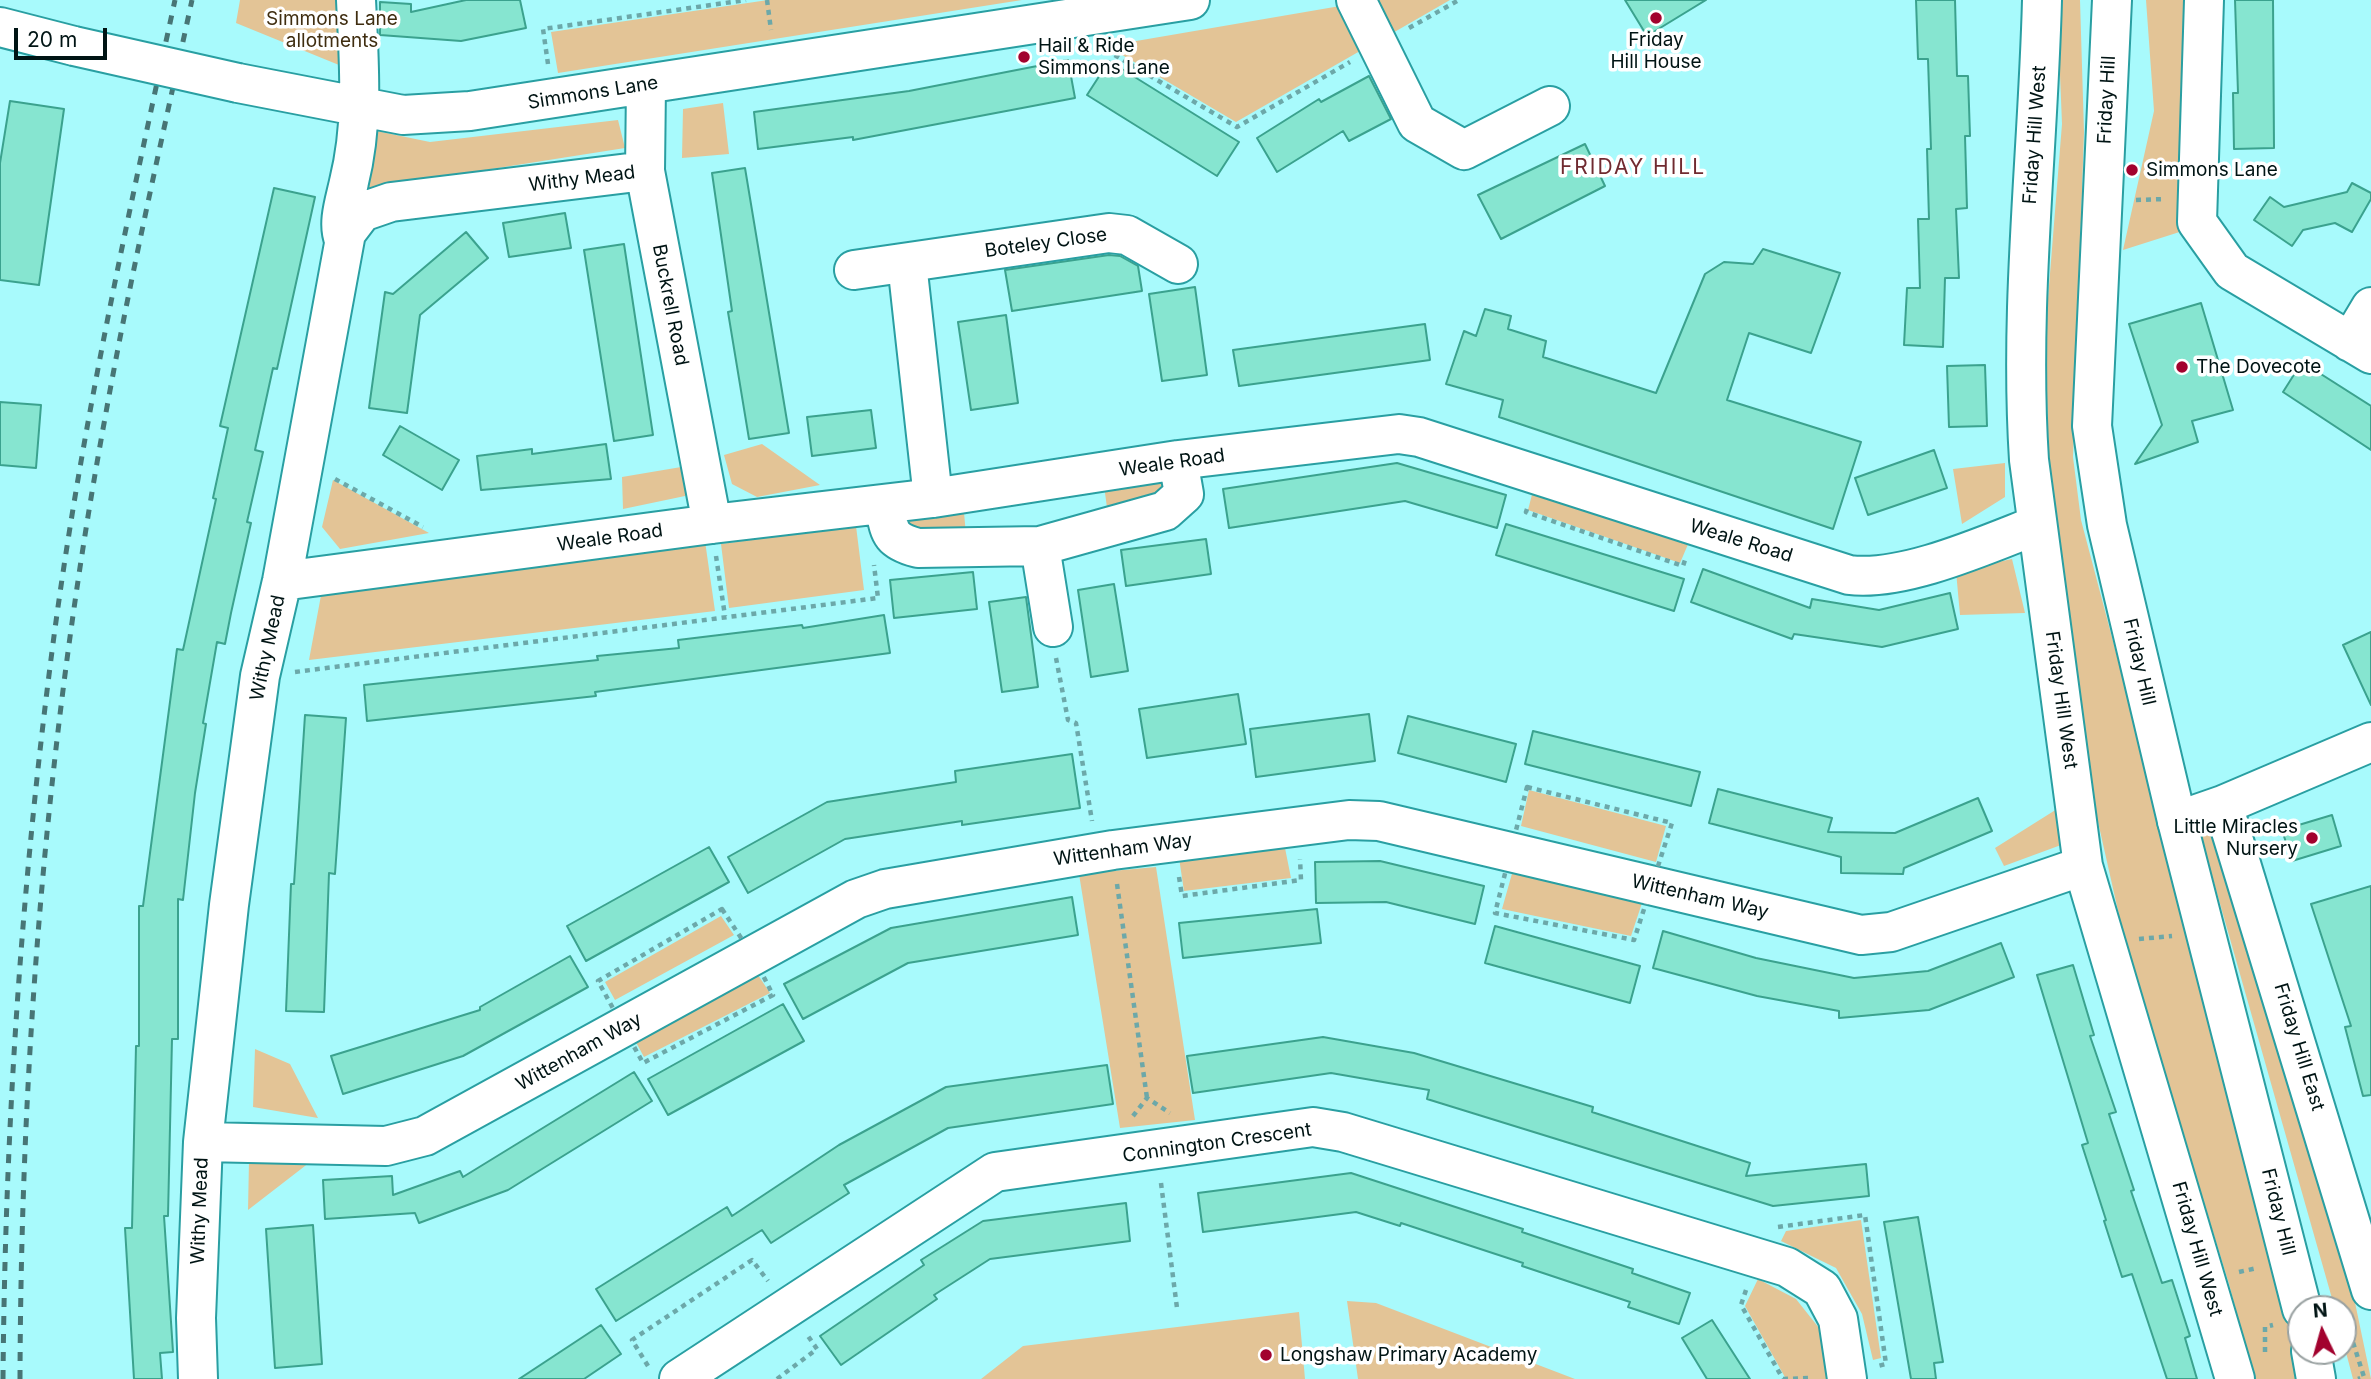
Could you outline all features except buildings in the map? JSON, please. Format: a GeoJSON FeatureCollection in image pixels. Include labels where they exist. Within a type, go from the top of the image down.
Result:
{"type":"FeatureCollection","features":[{"type":"Feature","properties":{"kind":"street"},"geometry":{"type":"LineString","coordinates":[[345,241],[342,239],[341,215],[355,158],[360,106],[356,0]]}},
{"type":"Feature","properties":{"kind":"street","name":"Simmons Lane"},"geometry":{"type":"LineString","coordinates":[[0,27],[238,83],[403,114],[470,111],[554,99],[1190,0]]}},
{"type":"Feature","properties":{"kind":"street"},"geometry":{"type":"LineString","coordinates":[[1356,0],[1417,123],[1464,150],[1550,106]]}},
{"type":"Feature","properties":{"kind":"street","name":"Friday Hill West"},"geometry":{"type":"LineString","coordinates":[[2042,0],[2026,264],[2026,413],[2037,525],[2083,866],[2235,1379]]}},
{"type":"Feature","properties":{"kind":"street","name":"Friday Hill"},"geometry":{"type":"LineString","coordinates":[[2112,0],[2092,426],[2106,524],[2177,821],[2284,1315]]}},
{"type":"Feature","properties":{"kind":"street"},"geometry":{"type":"LineString","coordinates":[[2204,0],[2197,222],[2232,271],[2360,348],[2371,307]]}},
{"type":"Feature","properties":{"kind":"street","name":"Buckrell Road"},"geometry":{"type":"LineString","coordinates":[[646,85],[645,171],[712,524]]}},
{"type":"Feature","properties":{"kind":"street","name":"Withy Mead"},"geometry":{"type":"LineString","coordinates":[[198,1379],[196,1318],[203,1142],[260,676],[282,581],[345,241],[362,212],[391,202],[645,171]]}},
{"type":"Feature","properties":{"kind":"street","name":"Boteley Close"},"geometry":{"type":"LineString","coordinates":[[854,270],[1109,233],[1127,235],[1178,264]]}},
{"type":"Feature","properties":{"kind":"street"},"geometry":{"type":"LineString","coordinates":[[907,262],[933,498]]}},
{"type":"Feature","properties":{"kind":"street","name":"Weale Road"},"geometry":{"type":"LineString","coordinates":[[282,581],[712,524],[933,498],[1178,460],[1399,433],[1432,441],[1836,571],[1873,578],[1899,573],[2037,525]]}},
{"type":"Feature","properties":{"kind":"street"},"geometry":{"type":"LineString","coordinates":[[884,504],[890,533],[899,542],[908,545],[1040,546],[1165,511],[1184,494],[1178,460]]}},
{"type":"Feature","properties":{"kind":"street"},"geometry":{"type":"LineString","coordinates":[[1040,546],[1054,641]]}},
{"type":"Feature","properties":{"kind":"street"},"geometry":{"type":"LineString","coordinates":[[2177,821],[2223,805],[2371,742]]}},
{"type":"Feature","properties":{"kind":"street","name":"Friday Hill East"},"geometry":{"type":"LineString","coordinates":[[2223,805],[2355,1295]]}},
{"type":"Feature","properties":{"kind":"street","name":"Wittenham Way"},"geometry":{"type":"LineString","coordinates":[[203,1142],[386,1146],[425,1136],[856,899],[885,889],[1174,842],[1349,820],[1379,821],[1861,935],[1891,932],[2083,866]]}},
{"type":"Feature","properties":{"kind":"street","name":"Connington Crescent"},"geometry":{"type":"LineString","coordinates":[[665,1374],[995,1172],[1313,1127],[1343,1132],[1787,1267],[1822,1289],[1838,1319],[1847,1379]]}},
{"type":"Feature","properties":{"kind":"path"},"geometry":{"type":"LineString","coordinates":[[554,99],[542,29],[746,0]]}},
{"type":"Feature","properties":{"kind":"path"},"geometry":{"type":"LineString","coordinates":[[1105,49],[1237,127],[1459,0]]}},
{"type":"Feature","properties":{"kind":"path"},"geometry":{"type":"LineString","coordinates":[[2103,202],[2198,197]]}},
{"type":"Feature","properties":{"kind":"path"},"geometry":{"type":"LineString","coordinates":[[304,463],[427,529]]}},
{"type":"Feature","properties":{"kind":"path"},"geometry":{"type":"LineString","coordinates":[[712,524],[724,616]]}},
{"type":"Feature","properties":{"kind":"path"},"geometry":{"type":"LineString","coordinates":[[260,676],[878,598],[873,558]]}},
{"type":"Feature","properties":{"kind":"path"},"geometry":{"type":"LineString","coordinates":[[1054,641],[1068,720],[1076,723],[1093,830]]}},
{"type":"Feature","properties":{"kind":"path"},"geometry":{"type":"LineString","coordinates":[[1174,842],[1182,896],[1301,880],[1298,827]]}},
{"type":"Feature","properties":{"kind":"path"},"geometry":{"type":"LineString","coordinates":[[1116,871],[1147,1098]]}},
{"type":"Feature","properties":{"kind":"path"},"geometry":{"type":"LineString","coordinates":[[2106,943],[2181,935]]}},
{"type":"Feature","properties":{"kind":"path"},"geometry":{"type":"LineString","coordinates":[[1157,1151],[1177,1308]]}},
{"type":"Feature","properties":{"kind":"path"},"geometry":{"type":"LineString","coordinates":[[1758,1258],[1741,1305],[1783,1379]]}},
{"type":"Feature","properties":{"kind":"path"},"geometry":{"type":"LineString","coordinates":[[2207,1280],[2260,1267],[2263,1278]]}},
{"type":"Feature","properties":{"kind":"path"},"geometry":{"type":"LineString","coordinates":[[2357,1307],[2364,1377],[2358,1379]]}},
{"type":"Feature","properties":{"kind":"path"},"geometry":{"type":"LineString","coordinates":[[632,1340],[665,1374]]}},
{"type":"Feature","properties":{"kind":"green space","name":"Simmons Lane allotments"},"geometry":{"type":"Polygon","coordinates":[[[240,0],[368,0],[361,74],[236,23],[240,0]]]}},
{"type":"Feature","properties":{"kind":"green space"},"geometry":{"type":"Polygon","coordinates":[[[768,0],[1022,0],[558,73],[551,32],[768,0]]]}},
{"type":"Feature","properties":{"kind":"green space"},"geometry":{"type":"Polygon","coordinates":[[[1368,0],[1450,0],[1384,38],[1368,0]]]}},
{"type":"Feature","properties":{"kind":"green space"},"geometry":{"type":"Polygon","coordinates":[[[2057,0],[2080,0],[2084,132],[2073,457],[2081,520],[2262,1206],[2287,1314],[2287,1365],[2299,1365],[2302,1379],[2254,1379],[2229,1284],[2128,955],[2096,813],[2051,526],[2045,336],[2062,124],[2057,0]]]}},
{"type":"Feature","properties":{"kind":"green space"},"geometry":{"type":"Polygon","coordinates":[[[2146,0],[2183,0],[2182,198],[2189,229],[2123,250],[2154,111],[2146,0]]]}},
{"type":"Feature","properties":{"kind":"green space"},"geometry":{"type":"Polygon","coordinates":[[[1346,5],[1367,47],[1236,122],[1107,46],[1346,5]]]}},
{"type":"Feature","properties":{"kind":"green space"},"geometry":{"type":"Polygon","coordinates":[[[723,103],[729,154],[682,158],[683,109],[723,103]]]}},
{"type":"Feature","properties":{"kind":"green space"},"geometry":{"type":"Polygon","coordinates":[[[618,120],[625,148],[377,187],[347,207],[367,129],[430,142],[618,120]]]}},
{"type":"Feature","properties":{"kind":"green space"},"geometry":{"type":"Polygon","coordinates":[[[762,444],[820,485],[757,497],[732,484],[724,455],[762,444]]]}},
{"type":"Feature","properties":{"kind":"green space"},"geometry":{"type":"Polygon","coordinates":[[[2005,463],[2005,497],[1962,524],[1953,469],[2005,463]]]}},
{"type":"Feature","properties":{"kind":"green space"},"geometry":{"type":"Polygon","coordinates":[[[693,465],[685,496],[623,509],[622,477],[693,465]]]}},
{"type":"Feature","properties":{"kind":"green space"},"geometry":{"type":"Polygon","coordinates":[[[1171,467],[1169,490],[1108,515],[1103,478],[1171,467]]]}},
{"type":"Feature","properties":{"kind":"green space"},"geometry":{"type":"Polygon","coordinates":[[[1536,479],[1695,528],[1680,563],[1528,510],[1536,479]]]}},
{"type":"Feature","properties":{"kind":"green space"},"geometry":{"type":"Polygon","coordinates":[[[333,480],[429,533],[340,549],[322,527],[333,480]]]}},
{"type":"Feature","properties":{"kind":"green space"},"geometry":{"type":"Polygon","coordinates":[[[963,501],[966,535],[908,530],[906,509],[963,501]]]}},
{"type":"Feature","properties":{"kind":"green space"},"geometry":{"type":"Polygon","coordinates":[[[856,526],[864,590],[729,608],[721,544],[856,526]]]}},
{"type":"Feature","properties":{"kind":"green space"},"geometry":{"type":"Polygon","coordinates":[[[705,541],[715,611],[309,660],[322,590],[705,541]]]}},
{"type":"Feature","properties":{"kind":"green space"},"geometry":{"type":"Polygon","coordinates":[[[2012,559],[2025,613],[1960,615],[1956,571],[2012,559]]]}},
{"type":"Feature","properties":{"kind":"green space"},"geometry":{"type":"Polygon","coordinates":[[[1529,790],[1666,826],[1656,862],[1521,826],[1529,790]]]}},
{"type":"Feature","properties":{"kind":"green space"},"geometry":{"type":"Polygon","coordinates":[[[2057,809],[2061,845],[2004,866],[1995,848],[2057,809]]]}},
{"type":"Feature","properties":{"kind":"green space"},"geometry":{"type":"Polygon","coordinates":[[[2215,828],[2344,1250],[2353,1295],[2331,1295],[2200,833],[2215,828]]]}},
{"type":"Feature","properties":{"kind":"green space"},"geometry":{"type":"Polygon","coordinates":[[[1283,838],[1291,878],[1184,891],[1178,851],[1283,838]]]}},
{"type":"Feature","properties":{"kind":"green space"},"geometry":{"type":"Polygon","coordinates":[[[1515,863],[1645,894],[1631,936],[1502,909],[1515,863]]]}},
{"type":"Feature","properties":{"kind":"green space"},"geometry":{"type":"Polygon","coordinates":[[[1156,867],[1195,1120],[1120,1128],[1079,874],[1156,867]]]}},
{"type":"Feature","properties":{"kind":"green space"},"geometry":{"type":"Polygon","coordinates":[[[721,916],[734,935],[615,1000],[605,982],[721,916]]]}},
{"type":"Feature","properties":{"kind":"green space"},"geometry":{"type":"Polygon","coordinates":[[[752,966],[770,993],[644,1057],[631,1033],[752,966]]]}},
{"type":"Feature","properties":{"kind":"green space"},"geometry":{"type":"Polygon","coordinates":[[[255,1049],[290,1064],[318,1118],[253,1107],[255,1049]]]}},
{"type":"Feature","properties":{"kind":"green space"},"geometry":{"type":"Polygon","coordinates":[[[314,1159],[248,1210],[249,1161],[314,1159]]]}},
{"type":"Feature","properties":{"kind":"green space"},"geometry":{"type":"Polygon","coordinates":[[[1861,1220],[1881,1358],[1873,1360],[1862,1314],[1836,1268],[1781,1241],[1786,1231],[1861,1220]]]}},
{"type":"Feature","properties":{"kind":"green space"},"geometry":{"type":"Polygon","coordinates":[[[1758,1279],[1796,1299],[1819,1328],[1827,1379],[1786,1379],[1745,1306],[1758,1279]]]}},
{"type":"Feature","properties":{"kind":"green space"},"geometry":{"type":"Polygon","coordinates":[[[1347,1301],[1376,1303],[1575,1379],[1358,1379],[1347,1301]]]}},
{"type":"Feature","properties":{"kind":"green space"},"geometry":{"type":"Polygon","coordinates":[[[1299,1312],[1305,1379],[981,1379],[1023,1346],[1299,1312]]]}},
{"type":"Feature","properties":{"kind":"green space"},"geometry":{"type":"Polygon","coordinates":[[[2357,1312],[2371,1379],[2353,1379],[2349,1365],[2357,1365],[2357,1312]]]}},
{"type":"Feature","properties":{"kind":"railway"},"geometry":{"type":"LineString","coordinates":[[3,1379],[7,1201],[16,1022],[30,844],[50,667],[89,416],[175,0]]}},
{"type":"Feature","properties":{"kind":"railway"},"geometry":{"type":"LineString","coordinates":[[20,1379],[32,1017],[41,897],[67,656],[115,366],[192,0]]}},
{"type":"Feature","properties":{"kind":"place","name":"Friday Hill House"},"geometry":{"type":"Point","coordinates":[1656,18]}},
{"type":"Feature","properties":{"kind":"place","name":"Hail & Ride Simmons Lane"},"geometry":{"type":"Point","coordinates":[1024,57]}},
{"type":"Feature","properties":{"kind":"place","name":"Simmons Lane"},"geometry":{"type":"Point","coordinates":[2132,170]}},
{"type":"Feature","properties":{"kind":"place","name":"The Dovecote"},"geometry":{"type":"Point","coordinates":[2182,367]}},
{"type":"Feature","properties":{"kind":"place","name":"Little Miracles Nursery"},"geometry":{"type":"Point","coordinates":[2312,838]}},
{"type":"Feature","properties":{"kind":"place","name":"Longshaw Primary Academy"},"geometry":{"type":"Point","coordinates":[1266,1355]}},
{"type":"Feature","properties":{"kind":"district","name":"FRIDAY HILL"},"geometry":{"type":"Point","coordinates":[1633,168]}}]}
